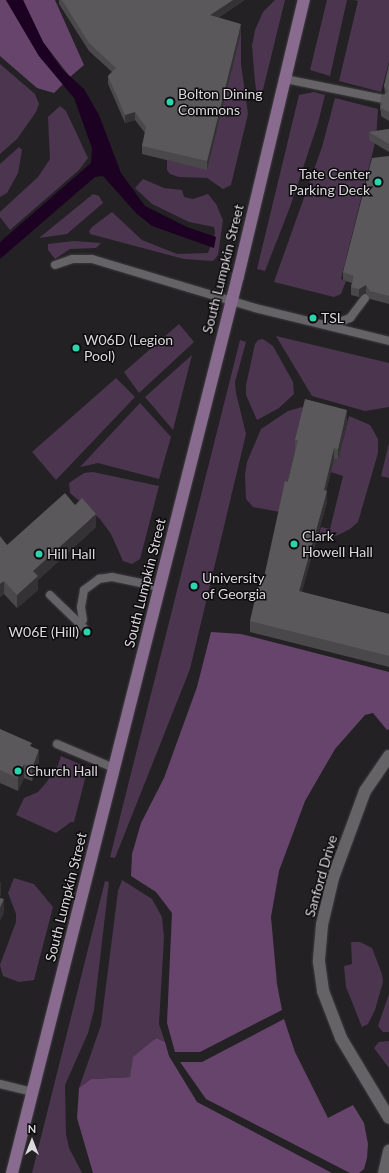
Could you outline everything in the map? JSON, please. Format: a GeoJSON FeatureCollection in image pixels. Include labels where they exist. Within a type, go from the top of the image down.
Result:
{"type":"FeatureCollection","features":[{"type":"Feature","properties":{"kind":"main road","name":"South Lumpkin Street"},"geometry":{"type":"LineString","coordinates":[[12,1173],[232,301],[304,0]]}},
{"type":"Feature","properties":{"kind":"street","name":"Sanford Drive"},"geometry":{"type":"LineString","coordinates":[[389,756],[365,791],[333,878],[322,925],[319,962],[323,991],[341,1038],[389,1118]]}},
{"type":"Feature","properties":{"kind":"street"},"geometry":{"type":"LineString","coordinates":[[384,1173],[389,1152]]}},
{"type":"Feature","properties":{"kind":"lane"},"geometry":{"type":"LineString","coordinates":[[285,79],[383,99]]}},
{"type":"Feature","properties":{"kind":"lane"},"geometry":{"type":"LineString","coordinates":[[55,265],[72,259],[92,259],[232,301],[389,341]]}},
{"type":"Feature","properties":{"kind":"lane"},"geometry":{"type":"LineString","coordinates":[[329,326],[350,318],[365,298]]}},
{"type":"Feature","properties":{"kind":"lane"},"geometry":{"type":"LineString","coordinates":[[50,595],[84,624],[81,607],[84,590],[99,579],[112,577],[160,587]]}},
{"type":"Feature","properties":{"kind":"lane"},"geometry":{"type":"LineString","coordinates":[[57,744],[114,768]]}},
{"type":"Feature","properties":{"kind":"lane"},"geometry":{"type":"LineString","coordinates":[[0,1084],[32,1092]]}},
{"type":"Feature","properties":{"kind":"shaded area"},"geometry":{"type":"Polygon","coordinates":[[[0,0],[6,0],[39,56],[63,84],[54,93],[37,88],[0,56],[0,0]]]}},
{"type":"Feature","properties":{"kind":"shaded area"},"geometry":{"type":"Polygon","coordinates":[[[6,0],[23,0],[43,42],[62,69],[84,89],[99,115],[121,173],[145,206],[187,227],[216,237],[214,248],[152,226],[136,213],[103,176],[95,177],[0,259],[0,242],[91,163],[92,148],[74,98],[39,56],[6,0]]]}},
{"type":"Feature","properties":{"kind":"shaded area"},"geometry":{"type":"Polygon","coordinates":[[[23,0],[55,0],[84,65],[70,77],[43,42],[23,0]]]}},
{"type":"Feature","properties":{"kind":"shaded area"},"geometry":{"type":"Polygon","coordinates":[[[275,0],[285,0],[260,102],[258,101],[255,82],[252,46],[255,30],[263,12],[275,0]]]}},
{"type":"Feature","properties":{"kind":"shaded area"},"geometry":{"type":"Polygon","coordinates":[[[327,0],[347,0],[330,76],[310,70],[327,0]]]}},
{"type":"Feature","properties":{"kind":"shaded area"},"geometry":{"type":"Polygon","coordinates":[[[354,0],[389,0],[389,62],[381,92],[339,81],[358,1],[354,0]]]}},
{"type":"Feature","properties":{"kind":"shaded area"},"geometry":{"type":"Polygon","coordinates":[[[241,32],[241,64],[248,114],[231,185],[223,189],[207,178],[179,177],[170,174],[167,170],[167,160],[207,169],[241,32]]]}},
{"type":"Feature","properties":{"kind":"shaded area"},"geometry":{"type":"Polygon","coordinates":[[[0,64],[35,94],[39,104],[36,112],[17,139],[0,154],[0,64]]]}},
{"type":"Feature","properties":{"kind":"shaded area"},"geometry":{"type":"Polygon","coordinates":[[[314,92],[325,95],[318,123],[290,207],[265,271],[257,269],[299,95],[314,92]]]}},
{"type":"Feature","properties":{"kind":"shaded area"},"geometry":{"type":"Polygon","coordinates":[[[335,98],[378,109],[376,139],[341,279],[346,281],[341,294],[334,297],[274,282],[322,147],[335,98]]]}},
{"type":"Feature","properties":{"kind":"shaded area"},"geometry":{"type":"Polygon","coordinates":[[[60,106],[66,111],[88,158],[79,170],[10,230],[0,217],[0,212],[38,177],[50,159],[48,117],[60,106]]]}},
{"type":"Feature","properties":{"kind":"shaded area"},"geometry":{"type":"Polygon","coordinates":[[[19,147],[22,150],[18,173],[7,193],[0,197],[0,164],[19,147]]]}},
{"type":"Feature","properties":{"kind":"shaded area"},"geometry":{"type":"Polygon","coordinates":[[[143,179],[164,188],[182,190],[184,197],[193,199],[208,194],[216,204],[223,220],[218,255],[213,261],[184,259],[90,234],[89,231],[92,227],[112,212],[142,240],[177,254],[208,253],[215,233],[214,227],[189,222],[152,204],[135,188],[143,179]]]}},
{"type":"Feature","properties":{"kind":"shaded area"},"geometry":{"type":"Polygon","coordinates":[[[93,194],[99,196],[103,203],[67,234],[39,238],[93,194]]]}},
{"type":"Feature","properties":{"kind":"shaded area"},"geometry":{"type":"Polygon","coordinates":[[[74,241],[101,243],[96,248],[70,249],[55,259],[48,250],[48,244],[74,241]]]}},
{"type":"Feature","properties":{"kind":"shaded area"},"geometry":{"type":"Polygon","coordinates":[[[179,324],[194,342],[139,393],[124,372],[179,324]]]}},
{"type":"Feature","properties":{"kind":"shaded area"},"geometry":{"type":"Polygon","coordinates":[[[276,336],[389,363],[389,407],[365,411],[312,396],[276,336]]]}},
{"type":"Feature","properties":{"kind":"shaded area"},"geometry":{"type":"Polygon","coordinates":[[[263,339],[273,346],[293,382],[294,394],[279,408],[257,420],[246,395],[246,385],[255,344],[258,340],[263,339]]]}},
{"type":"Feature","properties":{"kind":"shaded area"},"geometry":{"type":"Polygon","coordinates":[[[240,340],[246,342],[235,382],[236,393],[246,434],[190,669],[115,858],[110,857],[240,340]]]}},
{"type":"Feature","properties":{"kind":"shaded area"},"geometry":{"type":"Polygon","coordinates":[[[192,355],[173,430],[145,397],[192,355]]]}},
{"type":"Feature","properties":{"kind":"shaded area"},"geometry":{"type":"Polygon","coordinates":[[[116,378],[135,397],[56,480],[32,452],[116,378]]]}},
{"type":"Feature","properties":{"kind":"shaded area"},"geometry":{"type":"Polygon","coordinates":[[[140,403],[171,437],[159,479],[98,463],[80,467],[140,403]]]}},
{"type":"Feature","properties":{"kind":"shaded area"},"geometry":{"type":"Polygon","coordinates":[[[302,407],[305,411],[280,512],[253,507],[246,499],[245,475],[247,462],[261,429],[288,411],[302,407]]]}},
{"type":"Feature","properties":{"kind":"shaded area"},"geometry":{"type":"Polygon","coordinates":[[[349,416],[370,425],[378,439],[378,453],[358,522],[350,529],[336,536],[319,534],[321,527],[330,529],[343,476],[331,472],[334,459],[338,460],[349,416]]]}},
{"type":"Feature","properties":{"kind":"shaded area"},"geometry":{"type":"Polygon","coordinates":[[[389,443],[389,478],[381,476],[389,443]]]}},
{"type":"Feature","properties":{"kind":"shaded area"},"geometry":{"type":"Polygon","coordinates":[[[93,472],[159,486],[140,559],[132,564],[123,561],[111,534],[100,519],[70,493],[69,483],[84,473],[93,472]]]}},
{"type":"Feature","properties":{"kind":"shaded area"},"geometry":{"type":"Polygon","coordinates":[[[211,632],[241,634],[389,672],[389,729],[387,730],[373,713],[365,715],[335,749],[305,801],[279,871],[271,917],[277,984],[282,1010],[200,1052],[175,1052],[167,1023],[172,913],[156,892],[131,876],[132,854],[141,823],[164,778],[197,687],[211,632]]]}},
{"type":"Feature","properties":{"kind":"shaded area"},"geometry":{"type":"Polygon","coordinates":[[[61,756],[84,766],[87,771],[74,822],[71,822],[56,833],[16,815],[24,798],[38,792],[45,784],[57,768],[61,756]]]}},
{"type":"Feature","properties":{"kind":"shaded area"},"geometry":{"type":"Polygon","coordinates":[[[14,878],[34,884],[53,907],[34,980],[19,982],[3,976],[0,965],[16,922],[16,914],[8,893],[14,878]]]}},
{"type":"Feature","properties":{"kind":"shaded area"},"geometry":{"type":"Polygon","coordinates":[[[122,880],[152,899],[162,917],[164,937],[159,1024],[165,1042],[155,1038],[130,1077],[91,1079],[79,1088],[101,1025],[118,891],[122,880]]]}},
{"type":"Feature","properties":{"kind":"shaded area"},"geometry":{"type":"Polygon","coordinates":[[[105,881],[109,882],[94,1010],[88,1033],[65,1085],[66,1134],[69,1148],[82,1173],[32,1173],[105,881]]]}},
{"type":"Feature","properties":{"kind":"shaded area"},"geometry":{"type":"Polygon","coordinates":[[[351,942],[360,942],[372,948],[382,974],[383,982],[375,1010],[368,1024],[362,1027],[346,987],[344,966],[352,964],[351,942]]]}},
{"type":"Feature","properties":{"kind":"shaded area"},"geometry":{"type":"Polygon","coordinates":[[[389,994],[389,1032],[383,1032],[378,1026],[389,994]]]}},
{"type":"Feature","properties":{"kind":"shaded area"},"geometry":{"type":"Polygon","coordinates":[[[284,1019],[295,1052],[328,1118],[353,1105],[364,1123],[368,1144],[367,1158],[364,1169],[359,1173],[350,1173],[206,1099],[180,1062],[202,1062],[284,1019]]]}},
{"type":"Feature","properties":{"kind":"shaded area"},"geometry":{"type":"Polygon","coordinates":[[[156,1038],[165,1042],[169,1056],[197,1102],[332,1173],[93,1173],[77,1118],[79,1088],[91,1079],[130,1077],[133,1057],[156,1038]]]}},
{"type":"Feature","properties":{"kind":"shaded area"},"geometry":{"type":"Polygon","coordinates":[[[389,1041],[389,1068],[374,1048],[379,1042],[389,1041]]]}},
{"type":"Feature","properties":{"kind":"building","name":"Bolton Dining Commons"},"geometry":{"type":"Polygon","coordinates":[[[62,0],[233,0],[210,15],[241,24],[207,161],[142,146],[146,127],[135,112],[125,115],[108,76],[116,68],[89,43],[62,0]]]}},
{"type":"Feature","properties":{"kind":"building"},"geometry":{"type":"Polygon","coordinates":[[[389,65],[389,112],[381,108],[382,103],[380,102],[381,96],[388,92],[384,86],[389,65]]]}},
{"type":"Feature","properties":{"kind":"building"},"geometry":{"type":"Polygon","coordinates":[[[389,129],[389,144],[369,132],[389,129]]]}},
{"type":"Feature","properties":{"kind":"building","name":"Tate Center Parking Deck"},"geometry":{"type":"Polygon","coordinates":[[[389,156],[389,296],[370,291],[366,285],[359,289],[351,287],[354,276],[343,272],[372,158],[389,156]]]}},
{"type":"Feature","properties":{"kind":"building","name":"Clark Howell Hall"},"geometry":{"type":"Polygon","coordinates":[[[305,399],[347,410],[338,449],[334,448],[324,490],[327,491],[299,591],[389,614],[389,656],[250,621],[259,581],[263,582],[285,481],[288,482],[298,440],[295,440],[305,399]]]}},
{"type":"Feature","properties":{"kind":"building","name":"Hill Hall"},"geometry":{"type":"Polygon","coordinates":[[[65,493],[75,505],[82,498],[96,514],[33,571],[38,576],[17,595],[4,581],[0,584],[0,536],[7,545],[65,493]]]}},
{"type":"Feature","properties":{"kind":"building"},"geometry":{"type":"Polygon","coordinates":[[[0,729],[32,743],[30,746],[39,750],[32,768],[24,764],[18,778],[0,770],[0,729]]]}},
{"type":"Feature","properties":{"kind":"building"},"geometry":{"type":"Polygon","coordinates":[[[0,898],[4,899],[0,908],[0,898]]]}},
{"type":"Feature","properties":{"kind":"place","name":"Bolton Dining Commons"},"geometry":{"type":"Point","coordinates":[170,102]}},
{"type":"Feature","properties":{"kind":"place","name":"Tate Center Parking Deck"},"geometry":{"type":"Point","coordinates":[378,182]}},
{"type":"Feature","properties":{"kind":"place","name":"TSL"},"geometry":{"type":"Point","coordinates":[313,318]}},
{"type":"Feature","properties":{"kind":"place","name":"W06D (Legion Pool)"},"geometry":{"type":"Point","coordinates":[76,348]}},
{"type":"Feature","properties":{"kind":"place","name":"Clark Howell Hall"},"geometry":{"type":"Point","coordinates":[294,544]}},
{"type":"Feature","properties":{"kind":"place","name":"Hill Hall"},"geometry":{"type":"Point","coordinates":[39,554]}},
{"type":"Feature","properties":{"kind":"place","name":"University of Georgia"},"geometry":{"type":"Point","coordinates":[194,586]}},
{"type":"Feature","properties":{"kind":"place","name":"W06E (Hill)"},"geometry":{"type":"Point","coordinates":[87,632]}},
{"type":"Feature","properties":{"kind":"place","name":"Church Hall"},"geometry":{"type":"Point","coordinates":[18,771]}}]}
